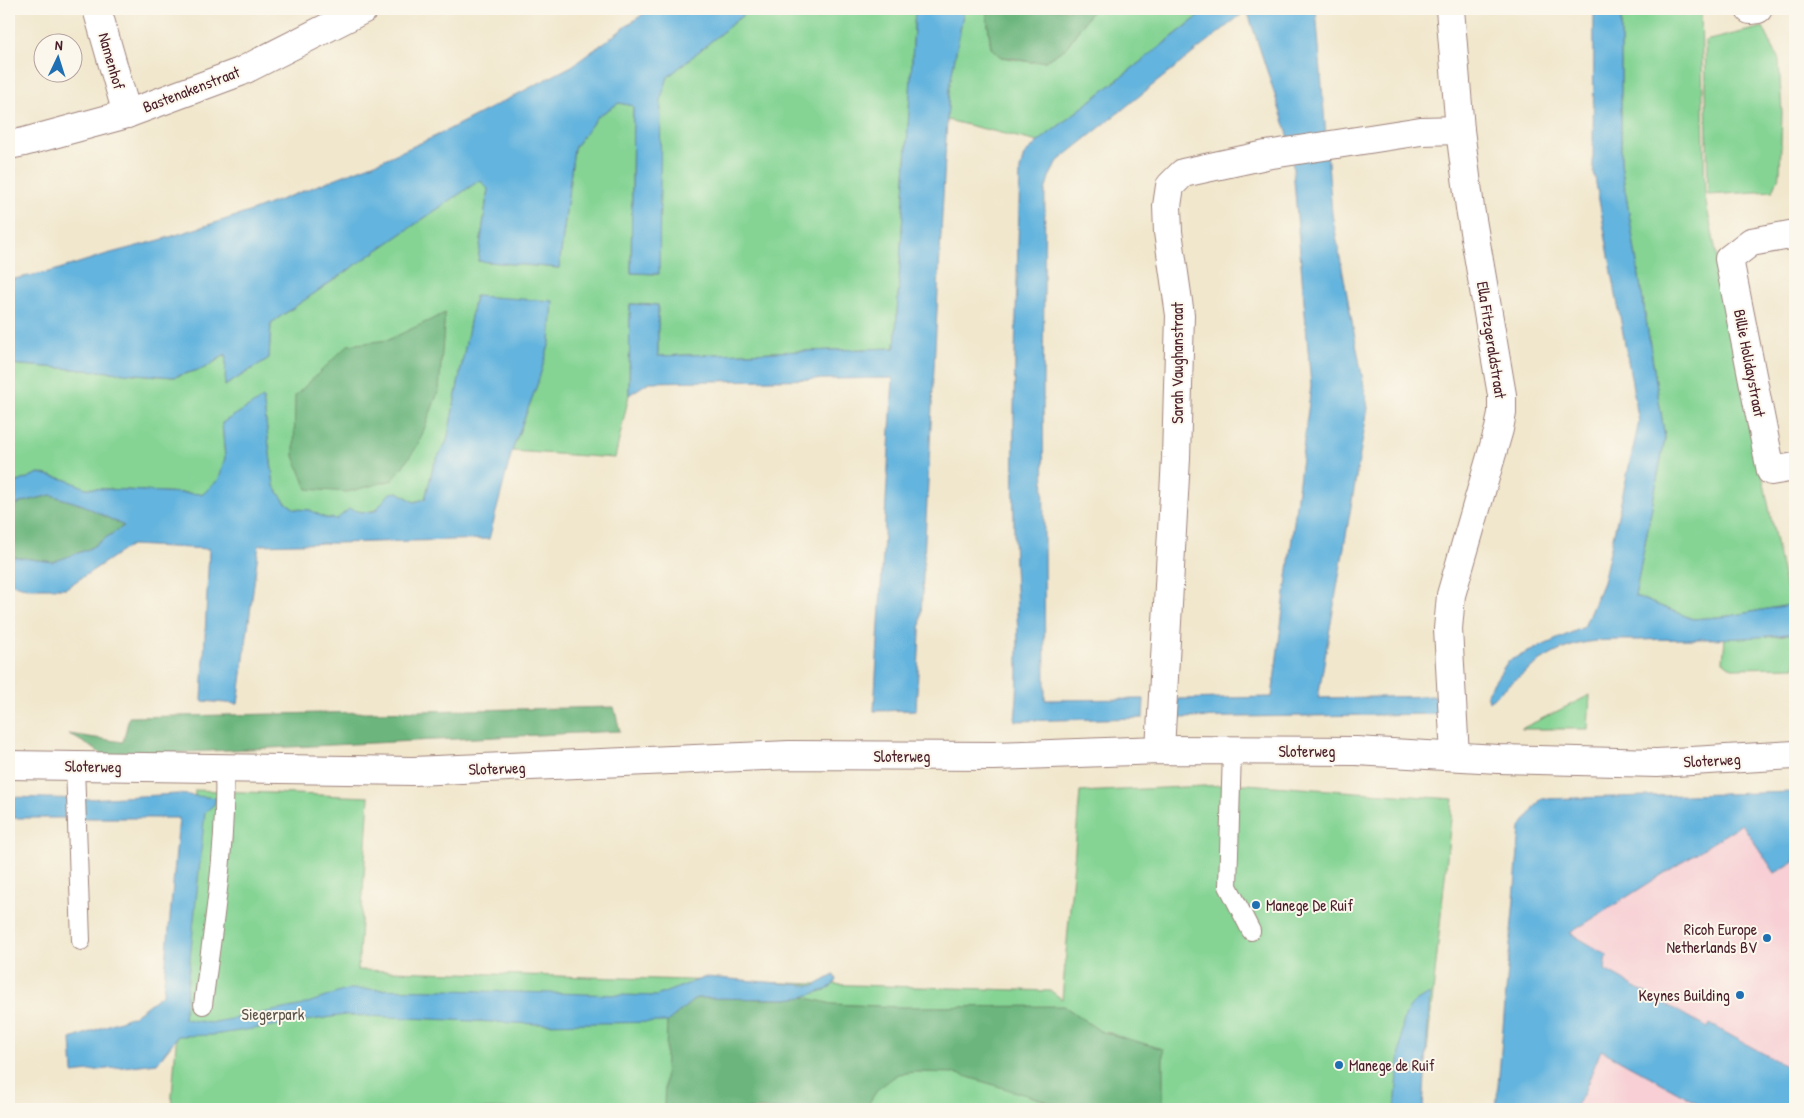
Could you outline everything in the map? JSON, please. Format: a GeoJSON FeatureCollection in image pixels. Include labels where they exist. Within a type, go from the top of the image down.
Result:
{"type":"FeatureCollection","features":[{"type":"Feature","properties":{"kind":"street","name":"Namenhof"},"geometry":{"type":"LineString","coordinates":[[97,9],[127,114]]}},
{"type":"Feature","properties":{"kind":"street","name":"Bastenakenstraat"},"geometry":{"type":"LineString","coordinates":[[9,145],[127,114],[240,72],[364,9]]}},
{"type":"Feature","properties":{"kind":"street","name":"Ella Fitzgeraldstraat"},"geometry":{"type":"LineString","coordinates":[[1450,9],[1460,130],[1470,208],[1502,395],[1499,429],[1451,595],[1448,629],[1455,756]]}},
{"type":"Feature","properties":{"kind":"street","name":"Sarah Vaughanstraat"},"geometry":{"type":"LineString","coordinates":[[1160,750],[1176,458],[1180,316],[1168,232],[1167,206],[1170,186],[1183,173],[1266,155],[1422,131],[1460,130]]}},
{"type":"Feature","properties":{"kind":"street","name":"Billie Holidaystraat"},"geometry":{"type":"LineString","coordinates":[[1795,234],[1751,242],[1729,259],[1771,471],[1795,467]]}},
{"type":"Feature","properties":{"kind":"street","name":"Sloterweg"},"geometry":{"type":"LineString","coordinates":[[9,765],[75,778],[224,767],[413,771],[789,755],[994,756],[1160,750],[1356,751],[1498,759],[1658,763],[1795,755]]}},
{"type":"Feature","properties":{"kind":"lane"},"geometry":{"type":"LineString","coordinates":[[1232,751],[1228,886],[1251,931]]}},
{"type":"Feature","properties":{"kind":"lane"},"geometry":{"type":"LineString","coordinates":[[204,1005],[223,843],[224,767]]}},
{"type":"Feature","properties":{"kind":"lane"},"geometry":{"type":"LineString","coordinates":[[75,778],[81,941]]}},
{"type":"Feature","properties":{"kind":"shaded area"},"geometry":{"type":"Polygon","coordinates":[[[1795,797],[1795,1109],[1523,1109],[1546,836],[1795,797]]]}},
{"type":"Feature","properties":{"kind":"green space"},"geometry":{"type":"Polygon","coordinates":[[[750,9],[915,9],[895,348],[658,356],[658,305],[630,304],[629,395],[615,458],[512,451],[537,385],[550,342],[553,302],[475,297],[447,441],[434,464],[425,499],[414,502],[398,492],[372,511],[349,510],[337,519],[325,518],[310,510],[295,509],[285,502],[274,486],[263,399],[222,423],[225,458],[219,479],[203,494],[85,488],[67,480],[39,473],[18,482],[9,481],[9,364],[174,377],[205,368],[227,354],[225,386],[269,358],[271,323],[480,180],[488,189],[478,261],[559,268],[574,148],[598,116],[619,103],[633,106],[631,273],[658,274],[660,98],[668,77],[750,9]]]}},
{"type":"Feature","properties":{"kind":"green space"},"geometry":{"type":"Polygon","coordinates":[[[964,9],[986,9],[991,48],[1001,57],[1031,62],[1045,61],[1066,48],[1093,9],[1208,9],[1038,142],[947,120],[949,89],[964,9]]]}},
{"type":"Feature","properties":{"kind":"green space"},"geometry":{"type":"Polygon","coordinates":[[[986,9],[1093,9],[1066,48],[1045,61],[1030,62],[1001,57],[991,48],[986,9]]]}},
{"type":"Feature","properties":{"kind":"green space"},"geometry":{"type":"Polygon","coordinates":[[[1621,9],[1701,9],[1705,198],[1786,590],[1795,589],[1795,604],[1729,616],[1693,619],[1635,596],[1665,438],[1621,164],[1621,9]]]}},
{"type":"Feature","properties":{"kind":"green space"},"geometry":{"type":"Polygon","coordinates":[[[1763,27],[1779,60],[1782,113],[1780,174],[1773,191],[1708,195],[1705,41],[1763,27]]]}},
{"type":"Feature","properties":{"kind":"green space"},"geometry":{"type":"Polygon","coordinates":[[[445,313],[439,390],[418,445],[393,480],[347,492],[307,489],[294,456],[295,396],[348,345],[388,340],[445,313]]]}},
{"type":"Feature","properties":{"kind":"green space"},"geometry":{"type":"Polygon","coordinates":[[[51,495],[83,505],[124,526],[89,549],[53,562],[15,557],[9,554],[9,515],[19,503],[51,495]]]}},
{"type":"Feature","properties":{"kind":"green space"},"geometry":{"type":"Polygon","coordinates":[[[1795,633],[1795,667],[1732,668],[1723,661],[1725,638],[1778,636],[1795,633]]]}},
{"type":"Feature","properties":{"kind":"green space"},"geometry":{"type":"Polygon","coordinates":[[[1590,695],[1588,729],[1521,729],[1590,695]]]}},
{"type":"Feature","properties":{"kind":"green space"},"geometry":{"type":"Polygon","coordinates":[[[614,707],[620,731],[106,756],[69,734],[123,742],[129,717],[614,707]]]}},
{"type":"Feature","properties":{"kind":"green space","name":"Siegerpark"},"geometry":{"type":"Polygon","coordinates":[[[1246,784],[1453,799],[1421,1109],[1160,1109],[1162,1057],[1106,1031],[1138,1055],[1138,1109],[171,1109],[195,790],[369,797],[358,970],[1051,991],[1062,999],[1080,792],[1246,784]]]}},
{"type":"Feature","properties":{"kind":"green space"},"geometry":{"type":"Polygon","coordinates":[[[803,997],[832,1004],[902,1007],[1064,1006],[1100,1031],[1163,1049],[1163,1109],[1062,1109],[1055,1104],[955,1073],[916,1072],[898,1074],[878,1089],[865,1109],[664,1109],[667,1022],[696,998],[786,999],[803,997]]]}},
{"type":"Feature","properties":{"kind":"water"},"geometry":{"type":"Polygon","coordinates":[[[650,9],[750,9],[668,77],[661,98],[659,274],[631,273],[633,106],[619,103],[598,116],[574,148],[559,268],[478,261],[488,189],[480,180],[271,323],[269,358],[225,386],[226,354],[205,368],[174,377],[9,364],[9,280],[53,271],[246,213],[378,162],[436,136],[572,66],[650,9]]]}},
{"type":"Feature","properties":{"kind":"water"},"geometry":{"type":"Polygon","coordinates":[[[915,9],[964,9],[949,89],[916,710],[874,711],[893,378],[649,382],[629,395],[630,304],[658,305],[658,356],[895,348],[915,9]]]}},
{"type":"Feature","properties":{"kind":"water"},"geometry":{"type":"Polygon","coordinates":[[[1208,9],[1316,9],[1332,214],[1368,408],[1318,698],[1442,696],[1439,714],[1176,718],[1178,699],[1272,697],[1311,386],[1291,144],[1247,10],[1058,161],[1049,177],[1045,191],[1043,382],[1045,700],[1144,699],[1143,718],[1015,721],[1018,650],[1014,532],[1014,441],[1020,169],[1024,155],[1038,142],[1208,9]]]}},
{"type":"Feature","properties":{"kind":"water"},"geometry":{"type":"Polygon","coordinates":[[[1594,9],[1621,9],[1621,164],[1665,438],[1635,596],[1693,619],[1729,616],[1795,604],[1795,633],[1737,638],[1607,640],[1583,643],[1563,649],[1540,661],[1489,701],[1487,693],[1508,661],[1584,627],[1603,582],[1639,422],[1593,167],[1594,9]]]}},
{"type":"Feature","properties":{"kind":"water"},"geometry":{"type":"Polygon","coordinates":[[[475,296],[553,301],[550,342],[537,385],[512,451],[489,539],[259,545],[238,704],[202,701],[209,549],[131,545],[66,588],[30,588],[9,583],[9,554],[15,557],[53,562],[89,549],[124,526],[83,505],[51,495],[19,503],[9,515],[9,481],[18,482],[39,473],[67,480],[86,488],[203,494],[219,479],[225,458],[222,423],[263,398],[274,486],[285,502],[295,509],[310,510],[325,518],[337,519],[349,509],[363,512],[375,511],[390,493],[398,492],[414,502],[425,499],[434,464],[447,441],[475,296]]]}},
{"type":"Feature","properties":{"kind":"water"},"geometry":{"type":"Polygon","coordinates":[[[1795,792],[1795,861],[1775,873],[1742,824],[1570,933],[1607,955],[1605,970],[1708,1028],[1710,1024],[1795,1071],[1795,1109],[1709,1109],[1601,1050],[1582,1097],[1573,1109],[1496,1109],[1520,828],[1541,799],[1795,792]]]}},
{"type":"Feature","properties":{"kind":"water"},"geometry":{"type":"Polygon","coordinates":[[[178,794],[216,798],[214,805],[205,812],[184,1019],[210,1023],[299,1006],[349,989],[656,996],[706,977],[814,986],[834,975],[836,980],[833,985],[825,990],[803,997],[786,999],[696,998],[667,1022],[536,1024],[345,1015],[213,1035],[178,1036],[157,1063],[73,1073],[71,1039],[133,1016],[163,994],[179,818],[9,818],[9,797],[86,799],[178,794]]]}},
{"type":"Feature","properties":{"kind":"water"},"geometry":{"type":"Polygon","coordinates":[[[1430,994],[1423,1109],[1395,1109],[1404,1020],[1411,1006],[1430,994]]]}},
{"type":"Feature","properties":{"kind":"place","name":"Manege De Ruif"},"geometry":{"type":"Point","coordinates":[1256,905]}},
{"type":"Feature","properties":{"kind":"place","name":"Ricoh Europe Netherlands BV"},"geometry":{"type":"Point","coordinates":[1767,938]}},
{"type":"Feature","properties":{"kind":"place","name":"Keynes Building"},"geometry":{"type":"Point","coordinates":[1740,995]}},
{"type":"Feature","properties":{"kind":"place","name":"Manege de Ruif"},"geometry":{"type":"Point","coordinates":[1339,1065]}}]}
